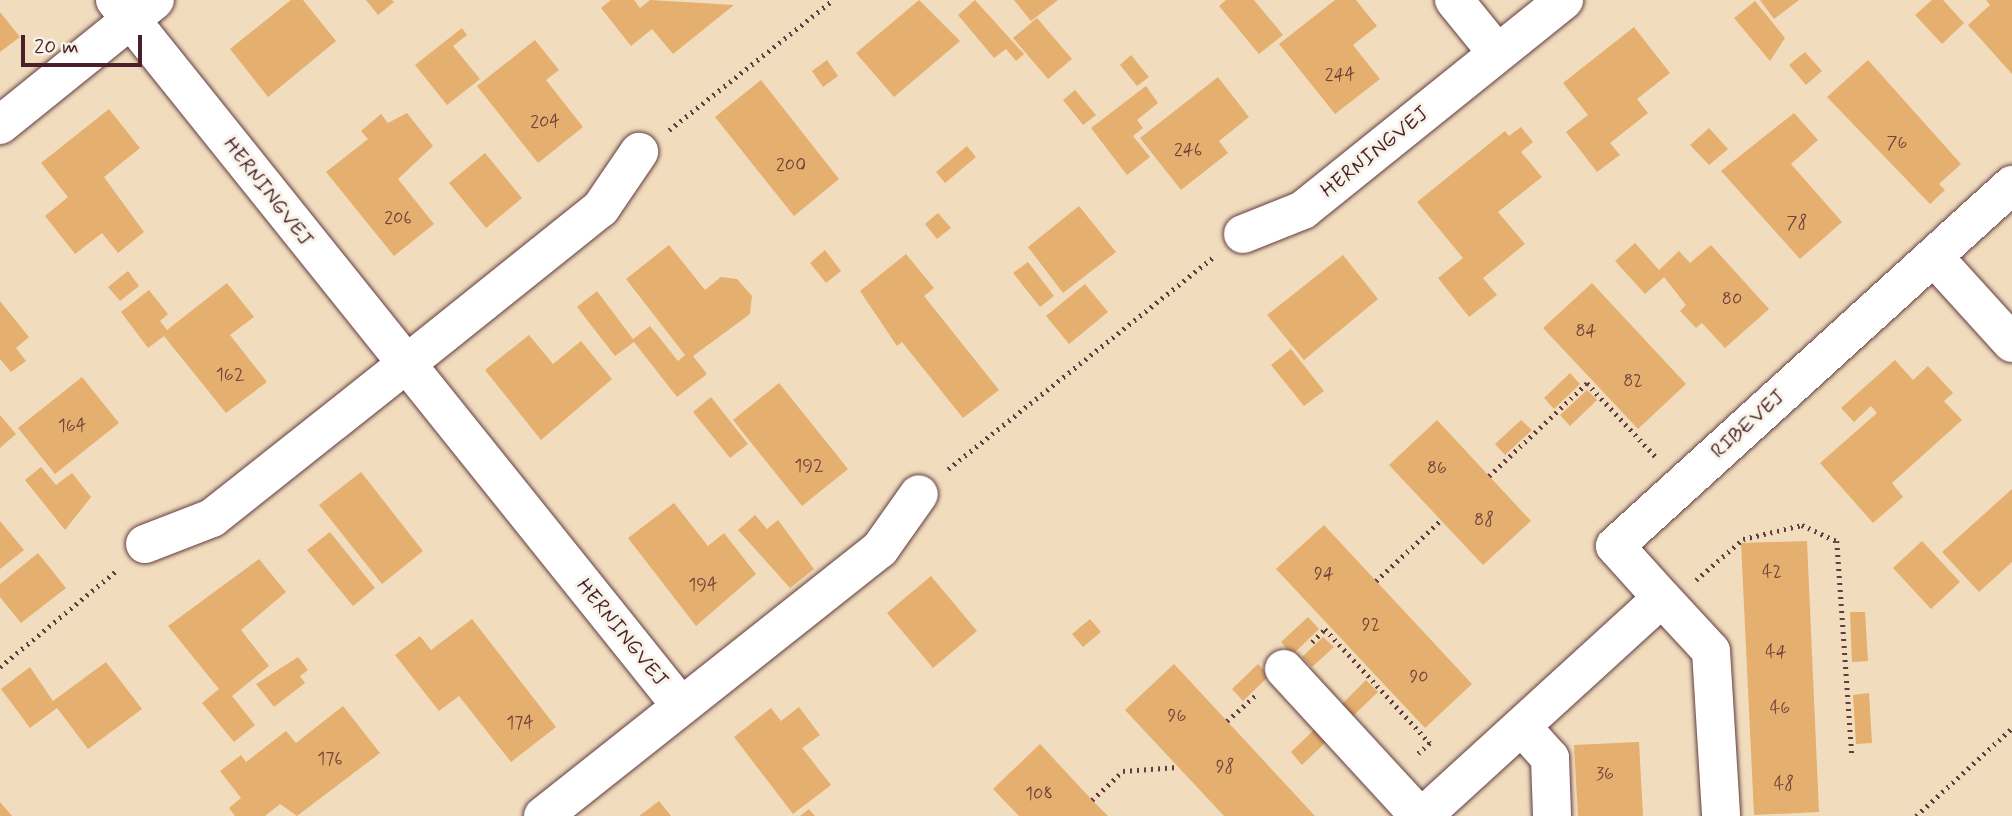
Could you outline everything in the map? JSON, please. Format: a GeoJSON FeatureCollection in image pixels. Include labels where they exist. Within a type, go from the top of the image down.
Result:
{"type":"FeatureCollection","features":[{"type":"Feature","properties":{"kind":"street"},"geometry":{"type":"LineString","coordinates":[[1454,0],[1497,53]]}},
{"type":"Feature","properties":{"kind":"street","name":"HERNINGVEJ"},"geometry":{"type":"LineString","coordinates":[[1243,234],[1303,210],[1564,0]]}},
{"type":"Feature","properties":{"kind":"street","name":"HERNINGVEJ"},"geometry":{"type":"LineString","coordinates":[[0,125],[134,6],[405,365],[681,706]]}},
{"type":"Feature","properties":{"kind":"street"},"geometry":{"type":"LineString","coordinates":[[145,544],[212,517],[405,365],[601,208],[639,152]]}},
{"type":"Feature","properties":{"kind":"street","name":"RIBEVEJ"},"geometry":{"type":"LineString","coordinates":[[1721,815],[1711,651],[1615,546],[2012,185]]}},
{"type":"Feature","properties":{"kind":"street"},"geometry":{"type":"LineString","coordinates":[[1934,257],[2012,343]]}},
{"type":"Feature","properties":{"kind":"street","name":"HERNINGVEJ"},"geometry":{"type":"LineString","coordinates":[[543,816],[880,550],[919,494]]}},
{"type":"Feature","properties":{"kind":"street"},"geometry":{"type":"LineString","coordinates":[[1284,669],[1421,816],[1662,598]]}},
{"type":"Feature","properties":{"kind":"street"},"geometry":{"type":"LineString","coordinates":[[1522,727],[1550,758],[1552,816]]}},
{"type":"Feature","properties":{"kind":"path"},"geometry":{"type":"LineString","coordinates":[[639,152],[833,0]]}},
{"type":"Feature","properties":{"kind":"path"},"geometry":{"type":"LineString","coordinates":[[919,494],[1243,234]]}},
{"type":"Feature","properties":{"kind":"path"},"geometry":{"type":"LineString","coordinates":[[1489,476],[1587,383],[1681,484]]}},
{"type":"Feature","properties":{"kind":"path"},"geometry":{"type":"LineString","coordinates":[[1376,581],[1441,520]]}},
{"type":"Feature","properties":{"kind":"path"},"geometry":{"type":"LineString","coordinates":[[1662,598],[1691,585],[1743,539],[1802,525],[1837,541],[1852,752]]}},
{"type":"Feature","properties":{"kind":"path"},"geometry":{"type":"LineString","coordinates":[[0,667],[145,544]]}},
{"type":"Feature","properties":{"kind":"path"},"geometry":{"type":"LineString","coordinates":[[1916,816],[2012,728]]}},
{"type":"Feature","properties":{"kind":"path"},"geometry":{"type":"LineString","coordinates":[[1093,800],[1123,771],[1178,767]]}},
{"type":"Feature","properties":{"kind":"building"},"geometry":{"type":"Polygon","coordinates":[[[291,0],[303,0],[336,41],[268,97],[230,49],[291,0]]]}},
{"type":"Feature","properties":{"kind":"building"},"geometry":{"type":"Polygon","coordinates":[[[366,0],[392,0],[394,2],[378,15],[366,0]]]}},
{"type":"Feature","properties":{"kind":"building"},"geometry":{"type":"Polygon","coordinates":[[[611,0],[634,0],[640,8],[650,0],[734,5],[673,54],[652,29],[631,46],[601,8],[611,0]]]}},
{"type":"Feature","properties":{"kind":"building"},"geometry":{"type":"Polygon","coordinates":[[[919,0],[960,41],[894,97],[856,53],[919,0]]]}},
{"type":"Feature","properties":{"kind":"building"},"geometry":{"type":"Polygon","coordinates":[[[975,0],[1024,54],[1016,61],[1006,49],[994,58],[958,15],[975,0]]]}},
{"type":"Feature","properties":{"kind":"building"},"geometry":{"type":"Polygon","coordinates":[[[1014,0],[1058,0],[1031,21],[1014,0]]]}},
{"type":"Feature","properties":{"kind":"building"},"geometry":{"type":"Polygon","coordinates":[[[1226,0],[1254,0],[1283,35],[1259,54],[1219,6],[1226,0]]]}},
{"type":"Feature","properties":{"kind":"building"},"geometry":{"type":"Polygon","coordinates":[[[1335,0],[1356,0],[1377,26],[1353,45],[1380,79],[1335,114],[1279,44],[1335,0]]]}},
{"type":"Feature","properties":{"kind":"building"},"geometry":{"type":"Polygon","coordinates":[[[1760,0],[1799,0],[1774,19],[1760,0]]]}},
{"type":"Feature","properties":{"kind":"building"},"geometry":{"type":"Polygon","coordinates":[[[1932,0],[1943,0],[1964,23],[1942,44],[1915,15],[1932,0]]]}},
{"type":"Feature","properties":{"kind":"building"},"geometry":{"type":"Polygon","coordinates":[[[1986,0],[2012,0],[2012,74],[1968,25],[1990,5],[1986,0]]]}},
{"type":"Feature","properties":{"kind":"building"},"geometry":{"type":"Polygon","coordinates":[[[1755,1],[1785,38],[1770,61],[1734,18],[1755,1]]]}},
{"type":"Feature","properties":{"kind":"building"},"geometry":{"type":"Polygon","coordinates":[[[0,12],[20,37],[0,52],[0,12]]]}},
{"type":"Feature","properties":{"kind":"building"},"geometry":{"type":"Polygon","coordinates":[[[1037,18],[1072,59],[1048,79],[1013,38],[1037,18]]]}},
{"type":"Feature","properties":{"kind":"building"},"geometry":{"type":"Polygon","coordinates":[[[1634,27],[1670,73],[1637,99],[1648,113],[1610,143],[1620,155],[1597,172],[1566,132],[1588,115],[1563,83],[1634,27]]]}},
{"type":"Feature","properties":{"kind":"building"},"geometry":{"type":"Polygon","coordinates":[[[462,28],[467,35],[453,46],[480,79],[447,105],[415,65],[462,28]]]}},
{"type":"Feature","properties":{"kind":"building"},"geometry":{"type":"Polygon","coordinates":[[[535,40],[559,70],[546,80],[583,127],[538,163],[477,86],[535,40]]]}},
{"type":"Feature","properties":{"kind":"building"},"geometry":{"type":"Polygon","coordinates":[[[1805,52],[1822,71],[1806,85],[1789,65],[1805,52]]]}},
{"type":"Feature","properties":{"kind":"building"},"geometry":{"type":"Polygon","coordinates":[[[1131,55],[1149,77],[1137,86],[1120,65],[1131,55]]]}},
{"type":"Feature","properties":{"kind":"building"},"geometry":{"type":"Polygon","coordinates":[[[827,60],[838,76],[823,87],[812,71],[827,60]]]}},
{"type":"Feature","properties":{"kind":"building"},"geometry":{"type":"Polygon","coordinates":[[[1868,60],[1961,164],[1939,184],[1945,190],[1930,204],[1827,97],[1868,60]]]}},
{"type":"Feature","properties":{"kind":"building"},"geometry":{"type":"Polygon","coordinates":[[[1218,77],[1249,117],[1219,141],[1228,153],[1181,190],[1140,138],[1218,77]]]}},
{"type":"Feature","properties":{"kind":"building"},"geometry":{"type":"Polygon","coordinates":[[[761,80],[839,179],[794,216],[715,117],[761,80]]]}},
{"type":"Feature","properties":{"kind":"building"},"geometry":{"type":"Polygon","coordinates":[[[1146,86],[1158,103],[1137,120],[1143,128],[1133,136],[1150,157],[1127,175],[1091,128],[1146,86]]]}},
{"type":"Feature","properties":{"kind":"building"},"geometry":{"type":"Polygon","coordinates":[[[1075,90],[1096,115],[1083,125],[1063,100],[1075,90]]]}},
{"type":"Feature","properties":{"kind":"building"},"geometry":{"type":"Polygon","coordinates":[[[109,109],[140,148],[104,177],[144,232],[118,253],[102,233],[75,254],[45,216],[68,197],[41,163],[109,109]]]}},
{"type":"Feature","properties":{"kind":"building"},"geometry":{"type":"Polygon","coordinates":[[[407,113],[433,146],[398,179],[434,224],[394,256],[326,172],[368,139],[361,131],[381,114],[388,123],[407,113]]]}},
{"type":"Feature","properties":{"kind":"building"},"geometry":{"type":"Polygon","coordinates":[[[1794,113],[1818,140],[1791,164],[1842,222],[1800,259],[1721,171],[1794,113]]]}},
{"type":"Feature","properties":{"kind":"building"},"geometry":{"type":"Polygon","coordinates":[[[1521,127],[1533,142],[1521,152],[1542,177],[1498,212],[1525,244],[1483,278],[1497,295],[1469,317],[1438,278],[1463,258],[1417,202],[1505,131],[1509,136],[1521,127]]]}},
{"type":"Feature","properties":{"kind":"building"},"geometry":{"type":"Polygon","coordinates":[[[1709,128],[1728,149],[1709,165],[1690,145],[1709,128]]]}},
{"type":"Feature","properties":{"kind":"building"},"geometry":{"type":"Polygon","coordinates":[[[967,146],[976,157],[945,183],[936,172],[967,146]]]}},
{"type":"Feature","properties":{"kind":"building"},"geometry":{"type":"Polygon","coordinates":[[[485,153],[522,198],[486,228],[449,183],[485,153]]]}},
{"type":"Feature","properties":{"kind":"building"},"geometry":{"type":"Polygon","coordinates":[[[1079,206],[1116,252],[1063,293],[1028,247],[1079,206]]]}},
{"type":"Feature","properties":{"kind":"building"},"geometry":{"type":"Polygon","coordinates":[[[938,213],[951,228],[937,239],[925,224],[938,213]]]}},
{"type":"Feature","properties":{"kind":"building"},"geometry":{"type":"Polygon","coordinates":[[[1635,243],[1659,270],[1679,251],[1690,263],[1711,245],[1769,309],[1725,348],[1702,323],[1696,328],[1680,311],[1686,305],[1664,277],[1645,294],[1615,261],[1635,243]]]}},
{"type":"Feature","properties":{"kind":"building"},"geometry":{"type":"Polygon","coordinates":[[[669,245],[705,290],[721,277],[737,279],[752,296],[750,314],[693,356],[707,374],[677,397],[634,342],[615,356],[577,307],[597,291],[633,339],[650,326],[678,361],[685,355],[626,279],[669,245]]]}},
{"type":"Feature","properties":{"kind":"building"},"geometry":{"type":"Polygon","coordinates":[[[825,250],[841,271],[826,283],[810,263],[825,250]]]}},
{"type":"Feature","properties":{"kind":"building"},"geometry":{"type":"Polygon","coordinates":[[[906,254],[934,288],[924,296],[999,390],[963,418],[902,342],[897,346],[860,291],[906,254]]]}},
{"type":"Feature","properties":{"kind":"building"},"geometry":{"type":"Polygon","coordinates":[[[1343,255],[1378,299],[1304,360],[1267,315],[1343,255]]]}},
{"type":"Feature","properties":{"kind":"building"},"geometry":{"type":"Polygon","coordinates":[[[1028,262],[1054,296],[1040,307],[1013,273],[1028,262]]]}},
{"type":"Feature","properties":{"kind":"building"},"geometry":{"type":"Polygon","coordinates":[[[128,271],[139,286],[120,301],[108,287],[128,271]]]}},
{"type":"Feature","properties":{"kind":"building"},"geometry":{"type":"Polygon","coordinates":[[[227,283],[254,317],[230,335],[267,382],[226,413],[164,336],[148,348],[121,312],[149,290],[168,314],[160,321],[167,330],[227,283]]]}},
{"type":"Feature","properties":{"kind":"building"},"geometry":{"type":"Polygon","coordinates":[[[1592,283],[1686,384],[1638,429],[1543,328],[1592,283]]]}},
{"type":"Feature","properties":{"kind":"building"},"geometry":{"type":"Polygon","coordinates":[[[1085,284],[1108,312],[1069,344],[1046,316],[1085,284]]]}},
{"type":"Feature","properties":{"kind":"building"},"geometry":{"type":"Polygon","coordinates":[[[0,301],[29,337],[16,348],[26,361],[11,372],[0,359],[0,301]]]}},
{"type":"Feature","properties":{"kind":"building"},"geometry":{"type":"Polygon","coordinates":[[[529,335],[553,364],[581,341],[612,379],[541,440],[485,370],[529,335]]]}},
{"type":"Feature","properties":{"kind":"building"},"geometry":{"type":"Polygon","coordinates":[[[1291,349],[1324,391],[1304,406],[1271,365],[1291,349]]]}},
{"type":"Feature","properties":{"kind":"building"},"geometry":{"type":"Polygon","coordinates":[[[1895,360],[1913,380],[1928,366],[1953,393],[1944,401],[1962,420],[1892,483],[1903,497],[1873,523],[1820,463],[1877,413],[1871,406],[1854,422],[1841,408],[1895,360]]]}},
{"type":"Feature","properties":{"kind":"building"},"geometry":{"type":"Polygon","coordinates":[[[1570,373],[1580,384],[1554,409],[1544,398],[1570,373]]]}},
{"type":"Feature","properties":{"kind":"building"},"geometry":{"type":"Polygon","coordinates":[[[82,377],[119,423],[55,474],[18,428],[82,377]]]}},
{"type":"Feature","properties":{"kind":"building"},"geometry":{"type":"Polygon","coordinates":[[[779,383],[848,469],[802,506],[733,420],[779,383]]]}},
{"type":"Feature","properties":{"kind":"building"},"geometry":{"type":"Polygon","coordinates":[[[1587,390],[1597,400],[1570,426],[1560,415],[1587,390]]]}},
{"type":"Feature","properties":{"kind":"building"},"geometry":{"type":"Polygon","coordinates":[[[711,397],[748,444],[730,458],[693,412],[711,397]]]}},
{"type":"Feature","properties":{"kind":"building"},"geometry":{"type":"Polygon","coordinates":[[[0,415],[16,434],[0,448],[0,415]]]}},
{"type":"Feature","properties":{"kind":"building"},"geometry":{"type":"Polygon","coordinates":[[[1437,420],[1531,521],[1483,565],[1389,465],[1437,420]]]}},
{"type":"Feature","properties":{"kind":"building"},"geometry":{"type":"Polygon","coordinates":[[[1521,420],[1532,430],[1505,455],[1495,444],[1521,420]]]}},
{"type":"Feature","properties":{"kind":"building"},"geometry":{"type":"Polygon","coordinates":[[[41,467],[56,485],[72,473],[91,497],[65,530],[25,480],[41,467]]]}},
{"type":"Feature","properties":{"kind":"building"},"geometry":{"type":"Polygon","coordinates":[[[361,472],[423,551],[382,584],[319,505],[361,472]]]}},
{"type":"Feature","properties":{"kind":"building"},"geometry":{"type":"Polygon","coordinates":[[[2012,489],[2012,562],[1979,592],[1942,552],[2012,489]]]}},
{"type":"Feature","properties":{"kind":"building"},"geometry":{"type":"Polygon","coordinates":[[[674,503],[708,546],[724,533],[756,574],[696,626],[628,538],[674,503]]]}},
{"type":"Feature","properties":{"kind":"building"},"geometry":{"type":"Polygon","coordinates":[[[755,515],[767,529],[778,520],[814,569],[790,588],[738,530],[755,515]]]}},
{"type":"Feature","properties":{"kind":"building"},"geometry":{"type":"Polygon","coordinates":[[[0,521],[24,550],[0,569],[0,521]]]}},
{"type":"Feature","properties":{"kind":"building"},"geometry":{"type":"Polygon","coordinates":[[[1324,525],[1472,684],[1425,728],[1276,569],[1324,525]]]}},
{"type":"Feature","properties":{"kind":"building"},"geometry":{"type":"Polygon","coordinates":[[[330,532],[375,588],[353,606],[307,550],[330,532]]]}},
{"type":"Feature","properties":{"kind":"building"},"geometry":{"type":"Polygon","coordinates":[[[1807,541],[1819,812],[1754,815],[1741,543],[1807,541]]]}},
{"type":"Feature","properties":{"kind":"building"},"geometry":{"type":"Polygon","coordinates":[[[1922,541],[1960,582],[1931,609],[1893,568],[1922,541]]]}},
{"type":"Feature","properties":{"kind":"building"},"geometry":{"type":"Polygon","coordinates":[[[38,553],[66,588],[21,623],[0,597],[0,584],[38,553]]]}},
{"type":"Feature","properties":{"kind":"building"},"geometry":{"type":"Polygon","coordinates":[[[259,559],[286,592],[241,630],[269,666],[232,696],[255,725],[234,742],[202,703],[219,689],[168,626],[259,559]]]}},
{"type":"Feature","properties":{"kind":"building"},"geometry":{"type":"Polygon","coordinates":[[[931,576],[977,631],[933,668],[887,613],[931,576]]]}},
{"type":"Feature","properties":{"kind":"building"},"geometry":{"type":"Polygon","coordinates":[[[1850,612],[1865,612],[1868,661],[1852,662],[1850,612]]]}},
{"type":"Feature","properties":{"kind":"building"},"geometry":{"type":"Polygon","coordinates":[[[1308,617],[1319,629],[1292,655],[1281,642],[1308,617]]]}},
{"type":"Feature","properties":{"kind":"building"},"geometry":{"type":"Polygon","coordinates":[[[472,619],[556,727],[511,762],[459,696],[439,711],[395,655],[420,636],[431,650],[472,619]]]}},
{"type":"Feature","properties":{"kind":"building"},"geometry":{"type":"Polygon","coordinates":[[[1090,619],[1101,632],[1083,647],[1072,634],[1090,619]]]}},
{"type":"Feature","properties":{"kind":"building"},"geometry":{"type":"Polygon","coordinates":[[[1323,637],[1334,647],[1312,667],[1302,657],[1323,637]]]}},
{"type":"Feature","properties":{"kind":"building"},"geometry":{"type":"Polygon","coordinates":[[[298,657],[308,670],[300,676],[305,683],[274,707],[256,684],[298,657]]]}},
{"type":"Feature","properties":{"kind":"building"},"geometry":{"type":"Polygon","coordinates":[[[106,662],[142,709],[88,749],[57,708],[30,728],[1,689],[30,667],[53,701],[106,662]]]}},
{"type":"Feature","properties":{"kind":"building"},"geometry":{"type":"Polygon","coordinates":[[[1174,664],[1315,816],[1224,816],[1125,710],[1174,664]]]}},
{"type":"Feature","properties":{"kind":"building"},"geometry":{"type":"Polygon","coordinates":[[[1258,664],[1269,676],[1243,701],[1232,689],[1258,664]]]}},
{"type":"Feature","properties":{"kind":"building"},"geometry":{"type":"Polygon","coordinates":[[[1366,680],[1378,692],[1350,719],[1339,707],[1366,680]]]}},
{"type":"Feature","properties":{"kind":"building"},"geometry":{"type":"Polygon","coordinates":[[[1869,693],[1872,743],[1856,744],[1853,695],[1869,693]]]}},
{"type":"Feature","properties":{"kind":"building"},"geometry":{"type":"Polygon","coordinates":[[[343,706],[380,753],[297,816],[280,804],[265,816],[235,816],[229,808],[241,798],[220,771],[241,755],[246,762],[286,731],[296,743],[343,706]]]}},
{"type":"Feature","properties":{"kind":"building"},"geometry":{"type":"Polygon","coordinates":[[[799,707],[820,735],[802,748],[831,785],[793,814],[734,737],[771,708],[781,721],[799,707]]]}},
{"type":"Feature","properties":{"kind":"building"},"geometry":{"type":"Polygon","coordinates":[[[1316,728],[1328,740],[1302,765],[1291,752],[1316,728]]]}},
{"type":"Feature","properties":{"kind":"building"},"geometry":{"type":"Polygon","coordinates":[[[1639,742],[1643,816],[1578,816],[1574,745],[1639,742]]]}},
{"type":"Feature","properties":{"kind":"building"},"geometry":{"type":"Polygon","coordinates":[[[1040,744],[1108,816],[1019,816],[993,789],[1040,744]]]}},
{"type":"Feature","properties":{"kind":"building"},"geometry":{"type":"Polygon","coordinates":[[[659,801],[671,816],[639,816],[659,801]]]}},
{"type":"Feature","properties":{"kind":"building"},"geometry":{"type":"Polygon","coordinates":[[[0,802],[12,816],[0,816],[0,802]]]}},
{"type":"Feature","properties":{"kind":"building"},"geometry":{"type":"Polygon","coordinates":[[[809,809],[815,816],[800,816],[809,809]]]}}]}
